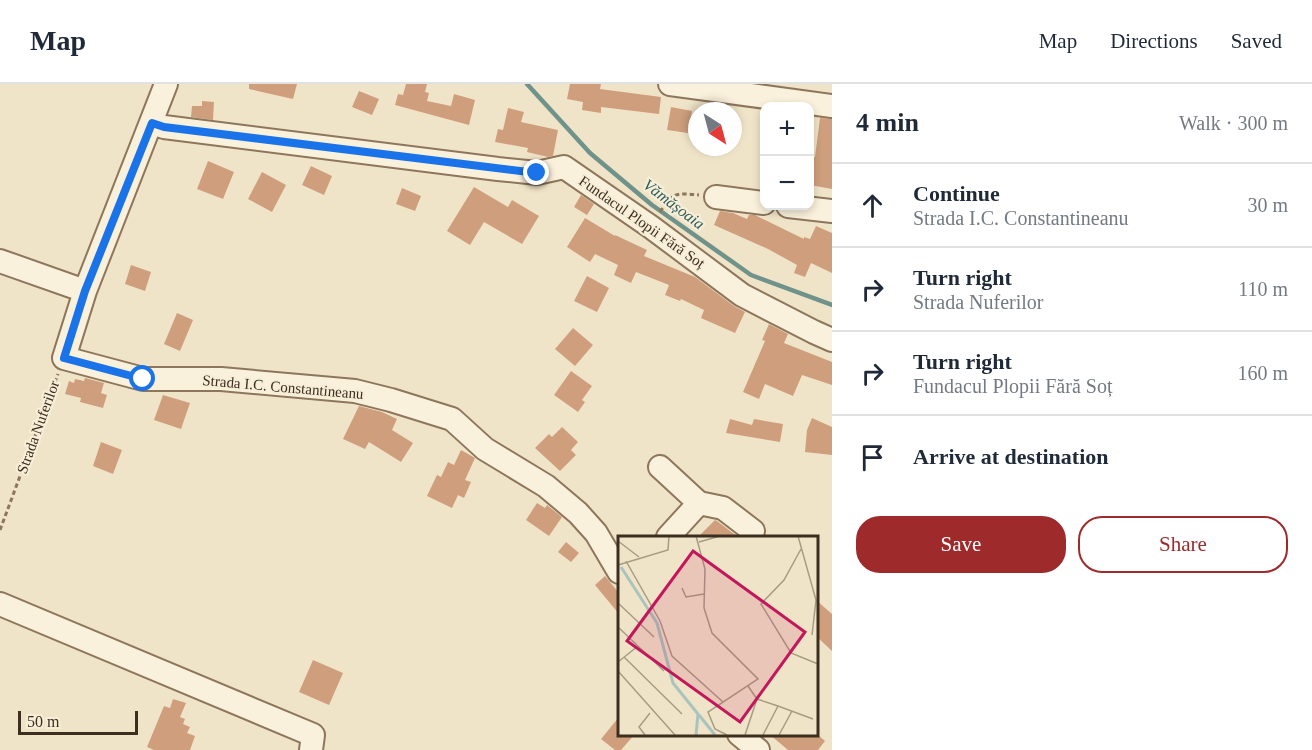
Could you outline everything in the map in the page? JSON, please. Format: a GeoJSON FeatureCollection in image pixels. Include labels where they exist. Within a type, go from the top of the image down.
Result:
{"type":"FeatureCollection","features":[{"type":"Feature","properties":{"kind":"street"},"geometry":{"type":"LineString","coordinates":[[64,358],[85,291],[166,84]]}},
{"type":"Feature","properties":{"kind":"street"},"geometry":{"type":"LineString","coordinates":[[670,84],[765,91],[832,106]]}},
{"type":"Feature","properties":{"kind":"street","name":"Fundacul Plopii Fără Soț"},"geometry":{"type":"LineString","coordinates":[[152,123],[164,127],[498,170],[537,173],[564,167],[651,227],[742,295],[832,340]]}},
{"type":"Feature","properties":{"kind":"street"},"geometry":{"type":"LineString","coordinates":[[716,197],[760,202]]}},
{"type":"Feature","properties":{"kind":"street"},"geometry":{"type":"LineString","coordinates":[[814,209],[832,211]]}},
{"type":"Feature","properties":{"kind":"street"},"geometry":{"type":"LineString","coordinates":[[0,261],[85,291]]}},
{"type":"Feature","properties":{"kind":"street","name":"Strada I.C. Constantineanu"},"geometry":{"type":"LineString","coordinates":[[64,358],[143,379],[221,379],[355,391],[452,419],[484,449],[546,486],[578,513],[596,533],[618,570]]}},
{"type":"Feature","properties":{"kind":"street"},"geometry":{"type":"LineString","coordinates":[[660,467],[699,503],[723,508],[753,531]]}},
{"type":"Feature","properties":{"kind":"street"},"geometry":{"type":"LineString","coordinates":[[669,536],[699,503]]}},
{"type":"Feature","properties":{"kind":"street"},"geometry":{"type":"LineString","coordinates":[[0,604],[314,735],[311,750]]}},
{"type":"Feature","properties":{"kind":"street"},"geometry":{"type":"LineString","coordinates":[[740,735],[758,750]]}},
{"type":"Feature","properties":{"kind":"path"},"geometry":{"type":"LineString","coordinates":[[667,202],[678,194],[716,197]]}},
{"type":"Feature","properties":{"kind":"path","name":"Strada Nuferilor"},"geometry":{"type":"LineString","coordinates":[[0,530],[64,358]]}},
{"type":"Feature","properties":{"kind":"building"},"geometry":{"type":"Polygon","coordinates":[[[249,84],[297,84],[293,99],[249,89],[249,84]]]}},
{"type":"Feature","properties":{"kind":"building"},"geometry":{"type":"Polygon","coordinates":[[[406,84],[427,84],[425,92],[429,93],[427,101],[451,106],[454,94],[475,100],[469,125],[395,105],[398,94],[403,95],[406,84]]]}},
{"type":"Feature","properties":{"kind":"building"},"geometry":{"type":"Polygon","coordinates":[[[570,84],[601,84],[600,89],[661,97],[659,114],[601,107],[601,113],[582,110],[583,102],[567,99],[570,84]]]}},
{"type":"Feature","properties":{"kind":"building"},"geometry":{"type":"Polygon","coordinates":[[[359,91],[379,99],[372,115],[352,107],[359,91]]]}},
{"type":"Feature","properties":{"kind":"building"},"geometry":{"type":"Polygon","coordinates":[[[202,101],[214,102],[213,120],[191,117],[192,106],[202,106],[202,101]]]}},
{"type":"Feature","properties":{"kind":"building"},"geometry":{"type":"Polygon","coordinates":[[[671,107],[688,110],[688,133],[667,130],[671,107]]]}},
{"type":"Feature","properties":{"kind":"building"},"geometry":{"type":"Polygon","coordinates":[[[508,108],[524,112],[521,122],[558,130],[553,156],[527,152],[528,148],[495,142],[498,129],[503,130],[508,108]]]}},
{"type":"Feature","properties":{"kind":"building"},"geometry":{"type":"Polygon","coordinates":[[[820,118],[832,119],[832,189],[814,186],[820,118]]]}},
{"type":"Feature","properties":{"kind":"building"},"geometry":{"type":"Polygon","coordinates":[[[208,161],[234,172],[223,199],[197,189],[208,161]]]}},
{"type":"Feature","properties":{"kind":"building"},"geometry":{"type":"Polygon","coordinates":[[[311,166],[332,176],[324,195],[302,185],[311,166]]]}},
{"type":"Feature","properties":{"kind":"building"},"geometry":{"type":"Polygon","coordinates":[[[262,172],[286,185],[272,212],[248,199],[262,172]]]}},
{"type":"Feature","properties":{"kind":"building"},"geometry":{"type":"Polygon","coordinates":[[[474,187],[508,207],[512,200],[539,216],[522,244],[484,222],[470,245],[447,231],[474,187]]]}},
{"type":"Feature","properties":{"kind":"building"},"geometry":{"type":"Polygon","coordinates":[[[402,188],[421,196],[415,211],[396,204],[402,188]]]}},
{"type":"Feature","properties":{"kind":"building"},"geometry":{"type":"Polygon","coordinates":[[[581,195],[594,204],[587,215],[574,207],[581,195]]]}},
{"type":"Feature","properties":{"kind":"building"},"geometry":{"type":"Polygon","coordinates":[[[720,211],[747,219],[749,215],[755,215],[804,239],[804,237],[810,239],[816,226],[832,233],[832,273],[811,263],[805,277],[794,273],[797,265],[768,249],[714,225],[720,211]]]}},
{"type":"Feature","properties":{"kind":"building"},"geometry":{"type":"Polygon","coordinates":[[[585,218],[615,236],[647,250],[644,256],[695,277],[745,312],[735,333],[701,318],[704,310],[681,299],[680,301],[665,295],[669,285],[636,272],[631,283],[614,275],[618,265],[595,254],[590,262],[567,247],[585,218]]]}},
{"type":"Feature","properties":{"kind":"building"},"geometry":{"type":"Polygon","coordinates":[[[131,265],[151,272],[145,291],[125,284],[131,265]]]}},
{"type":"Feature","properties":{"kind":"building"},"geometry":{"type":"Polygon","coordinates":[[[587,276],[609,288],[597,312],[574,301],[587,276]]]}},
{"type":"Feature","properties":{"kind":"building"},"geometry":{"type":"Polygon","coordinates":[[[177,313],[193,320],[180,351],[164,344],[177,313]]]}},
{"type":"Feature","properties":{"kind":"building"},"geometry":{"type":"Polygon","coordinates":[[[769,324],[788,334],[784,343],[832,362],[832,385],[802,375],[793,396],[765,384],[759,399],[743,392],[765,341],[762,340],[769,324]]]}},
{"type":"Feature","properties":{"kind":"building"},"geometry":{"type":"Polygon","coordinates":[[[573,328],[593,345],[575,366],[555,349],[573,328]]]}},
{"type":"Feature","properties":{"kind":"building"},"geometry":{"type":"Polygon","coordinates":[[[571,371],[592,386],[582,400],[585,402],[578,412],[554,395],[571,371]]]}},
{"type":"Feature","properties":{"kind":"building"},"geometry":{"type":"Polygon","coordinates":[[[85,378],[104,383],[101,393],[107,395],[103,408],[80,402],[81,398],[65,394],[69,381],[74,383],[75,379],[84,381],[85,378]]]}},
{"type":"Feature","properties":{"kind":"building"},"geometry":{"type":"Polygon","coordinates":[[[163,395],[190,403],[181,429],[154,420],[163,395]]]}},
{"type":"Feature","properties":{"kind":"building"},"geometry":{"type":"Polygon","coordinates":[[[359,406],[397,419],[392,430],[413,443],[401,462],[369,442],[365,449],[343,439],[359,406]]]}},
{"type":"Feature","properties":{"kind":"building"},"geometry":{"type":"Polygon","coordinates":[[[812,418],[832,427],[832,455],[805,452],[807,430],[812,418]]]}},
{"type":"Feature","properties":{"kind":"building"},"geometry":{"type":"Polygon","coordinates":[[[730,419],[752,425],[754,419],[783,424],[780,442],[726,433],[730,419]]]}},
{"type":"Feature","properties":{"kind":"building"},"geometry":{"type":"Polygon","coordinates":[[[562,427],[578,442],[571,450],[576,455],[560,471],[535,448],[549,434],[552,437],[562,427]]]}},
{"type":"Feature","properties":{"kind":"building"},"geometry":{"type":"Polygon","coordinates":[[[101,442],[122,450],[113,474],[93,466],[101,442]]]}},
{"type":"Feature","properties":{"kind":"building"},"geometry":{"type":"Polygon","coordinates":[[[461,450],[475,458],[465,480],[471,482],[464,498],[458,495],[452,508],[427,496],[437,475],[441,477],[448,462],[454,465],[461,450]]]}},
{"type":"Feature","properties":{"kind":"building"},"geometry":{"type":"Polygon","coordinates":[[[537,503],[545,508],[547,505],[562,517],[549,536],[526,520],[537,503]]]}},
{"type":"Feature","properties":{"kind":"building"},"geometry":{"type":"Polygon","coordinates":[[[715,520],[737,536],[699,536],[715,520]]]}},
{"type":"Feature","properties":{"kind":"building"},"geometry":{"type":"Polygon","coordinates":[[[566,542],[579,553],[571,562],[558,552],[566,542]]]}},
{"type":"Feature","properties":{"kind":"building"},"geometry":{"type":"Polygon","coordinates":[[[605,576],[618,592],[618,613],[595,585],[605,576]]]}},
{"type":"Feature","properties":{"kind":"building"},"geometry":{"type":"Polygon","coordinates":[[[817,601],[832,614],[832,651],[817,637],[817,601]]]}},
{"type":"Feature","properties":{"kind":"building"},"geometry":{"type":"Polygon","coordinates":[[[313,660],[343,673],[329,705],[299,692],[313,660]]]}},
{"type":"Feature","properties":{"kind":"building"},"geometry":{"type":"Polygon","coordinates":[[[173,699],[186,703],[180,717],[185,719],[183,724],[190,727],[187,733],[195,736],[190,750],[154,750],[147,747],[164,706],[170,708],[173,699]]]}},
{"type":"Feature","properties":{"kind":"building"},"geometry":{"type":"Polygon","coordinates":[[[618,718],[618,735],[634,735],[621,750],[615,750],[601,739],[618,718]]]}},
{"type":"Feature","properties":{"kind":"building"},"geometry":{"type":"Polygon","coordinates":[[[817,734],[825,741],[818,750],[788,750],[770,735],[817,734]]]}},
{"type":"Feature","properties":{"kind":"waterway","name":"Vămășoaia"},"geometry":{"type":"LineString","coordinates":[[527,84],[590,153],[652,205],[751,275],[832,305]]}},
{"type":"Feature","properties":{"kind":"route"},"geometry":{"type":"LineString","coordinates":[[143,379],[64,358],[85,291],[152,123],[164,127],[537,173]]}}]}
